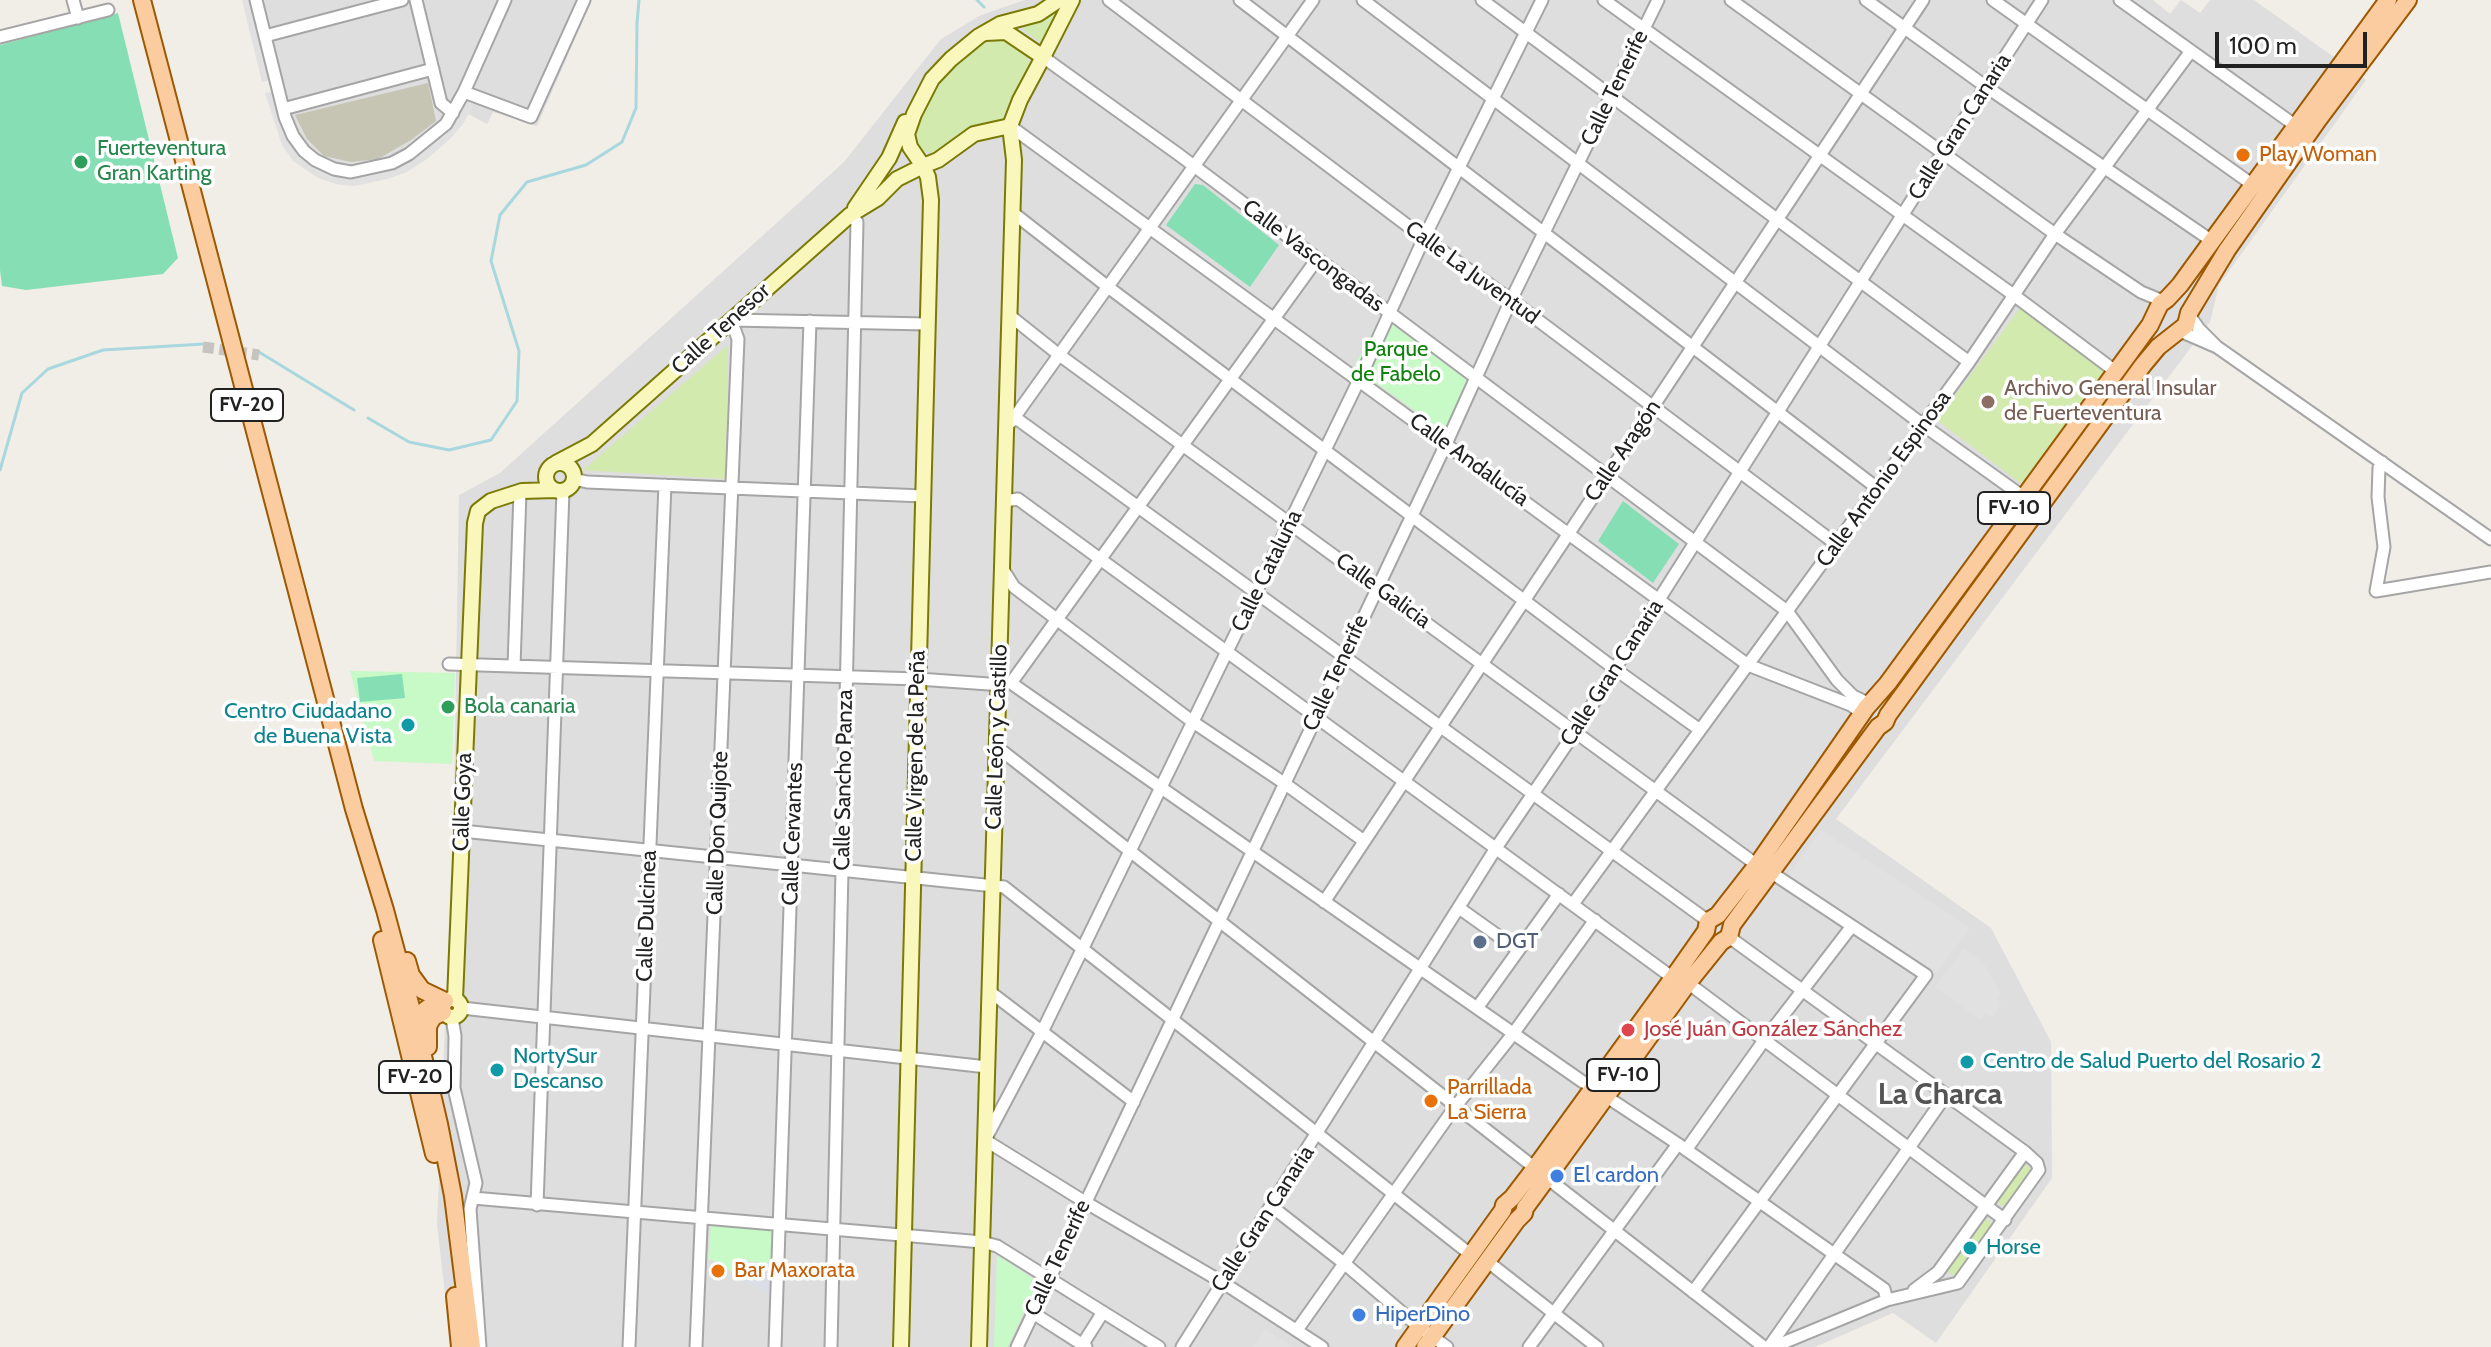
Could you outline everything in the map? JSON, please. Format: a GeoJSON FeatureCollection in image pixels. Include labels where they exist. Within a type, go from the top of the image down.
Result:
{"type":"FeatureCollection","features":[{"type":"Feature","properties":{"kind":"main road","name":"FV-20"},"geometry":{"type":"LineString","coordinates":[[142,0],[380,908],[431,1139],[449,1243],[460,1347]]}},
{"type":"Feature","properties":{"kind":"main road","name":"FV-10"},"geometry":{"type":"LineString","coordinates":[[1765,869],[1866,709],[2388,0]]}},
{"type":"Feature","properties":{"kind":"main road","name":"FV-10"},"geometry":{"type":"LineString","coordinates":[[1425,1337],[1470,1254],[1514,1209],[1612,1091],[1681,981],[1719,928],[1883,721],[2143,365],[2158,347],[2186,325],[2189,314],[2227,250],[2318,120],[2408,0]]}},
{"type":"Feature","properties":{"kind":"main road"},"geometry":{"type":"LineString","coordinates":[[2179,331],[2163,330],[2157,324],[2162,304],[2180,301],[2189,314]]}},
{"type":"Feature","properties":{"kind":"main road"},"geometry":{"type":"LineString","coordinates":[[1866,709],[1865,723],[1871,726],[1883,721]]}},
{"type":"Feature","properties":{"kind":"main road","name":"FV-20"},"geometry":{"type":"LineString","coordinates":[[380,908],[415,1022],[439,1124],[453,1196],[470,1347]]}},
{"type":"Feature","properties":{"kind":"main road"},"geometry":{"type":"LineString","coordinates":[[380,908],[396,928],[411,975],[422,990],[447,1007]]}},
{"type":"Feature","properties":{"kind":"main road","name":"FV-10"},"geometry":{"type":"LineString","coordinates":[[1541,1173],[1590,1092],[1681,981]]}},
{"type":"Feature","properties":{"kind":"main road"},"geometry":{"type":"LineString","coordinates":[[407,993],[447,1007]]}},
{"type":"Feature","properties":{"kind":"main road"},"geometry":{"type":"LineString","coordinates":[[431,1139],[433,1125],[411,1034],[420,1014],[447,1007]]}},
{"type":"Feature","properties":{"kind":"main road"},"geometry":{"type":"LineString","coordinates":[[439,1124],[438,1099],[427,1040],[428,1026],[433,1017],[447,1007]]}},
{"type":"Feature","properties":{"kind":"main road","name":"FV-10"},"geometry":{"type":"LineString","coordinates":[[1405,1347],[1425,1337],[1487,1261],[1514,1209]]}},
{"type":"Feature","properties":{"kind":"street"},"geometry":{"type":"LineString","coordinates":[[73,0],[78,18]]}},
{"type":"Feature","properties":{"kind":"street"},"geometry":{"type":"LineString","coordinates":[[256,0],[283,109],[293,136],[315,160],[334,169],[351,172],[392,163],[409,154],[446,124],[464,92],[505,0]]}},
{"type":"Feature","properties":{"kind":"street"},"geometry":{"type":"LineString","coordinates":[[265,36],[402,0]]}},
{"type":"Feature","properties":{"kind":"street"},"geometry":{"type":"LineString","coordinates":[[416,0],[441,103],[453,113]]}},
{"type":"Feature","properties":{"kind":"street"},"geometry":{"type":"LineString","coordinates":[[464,92],[531,117],[584,0]]}},
{"type":"Feature","properties":{"kind":"street"},"geometry":{"type":"LineString","coordinates":[[927,86],[951,59],[985,33],[1000,24],[1038,14],[1059,0]]}},
{"type":"Feature","properties":{"kind":"street"},"geometry":{"type":"LineString","coordinates":[[1010,126],[1020,100],[1072,0]]}},
{"type":"Feature","properties":{"kind":"street","name":"Calle La Juventud"},"geometry":{"type":"LineString","coordinates":[[1109,0],[1836,544]]}},
{"type":"Feature","properties":{"kind":"street"},"geometry":{"type":"LineString","coordinates":[[1240,0],[1877,488]]}},
{"type":"Feature","properties":{"kind":"street"},"geometry":{"type":"LineString","coordinates":[[1006,433],[1013,416],[1313,0]]}},
{"type":"Feature","properties":{"kind":"street"},"geometry":{"type":"LineString","coordinates":[[1363,0],[1819,347],[2022,496]]}},
{"type":"Feature","properties":{"kind":"street"},"geometry":{"type":"LineString","coordinates":[[1482,0],[1969,362]]}},
{"type":"Feature","properties":{"kind":"street","name":"Calle Cataluña"},"geometry":{"type":"LineString","coordinates":[[985,1140],[1130,853],[1359,380],[1424,238],[1542,0]]}},
{"type":"Feature","properties":{"kind":"street"},"geometry":{"type":"LineString","coordinates":[[1604,0],[2115,371]]}},
{"type":"Feature","properties":{"kind":"street","name":"Calle Tenerife"},"geometry":{"type":"LineString","coordinates":[[1017,1347],[1446,444],[1511,300],[1658,0]]}},
{"type":"Feature","properties":{"kind":"street"},"geometry":{"type":"LineString","coordinates":[[1731,0],[2055,234],[2162,304]]}},
{"type":"Feature","properties":{"kind":"street"},"geometry":{"type":"LineString","coordinates":[[1866,0],[1985,86],[2212,241]]}},
{"type":"Feature","properties":{"kind":"street","name":"Calle Aragón"},"geometry":{"type":"LineString","coordinates":[[1324,902],[1923,0]]}},
{"type":"Feature","properties":{"kind":"street"},"geometry":{"type":"LineString","coordinates":[[1993,0],[2253,185]]}},
{"type":"Feature","properties":{"kind":"street","name":"Calle Gran Canaria"},"geometry":{"type":"LineString","coordinates":[[1182,1347],[1496,848],[1575,732],[2042,0]]}},
{"type":"Feature","properties":{"kind":"street"},"geometry":{"type":"LineString","coordinates":[[2120,0],[2296,126]]}},
{"type":"Feature","properties":{"kind":"street"},"geometry":{"type":"LineString","coordinates":[[0,37],[108,10]]}},
{"type":"Feature","properties":{"kind":"street"},"geometry":{"type":"LineString","coordinates":[[985,33],[1006,32],[1043,57]]}},
{"type":"Feature","properties":{"kind":"street","name":"Calle Antonio Espinosa"},"geometry":{"type":"LineString","coordinates":[[1573,904],[1969,362],[2055,234],[2191,51]]}},
{"type":"Feature","properties":{"kind":"street","name":"Calle Vascongadas"},"geometry":{"type":"LineString","coordinates":[[1043,57],[1787,611],[1837,680],[1866,709]]}},
{"type":"Feature","properties":{"kind":"street"},"geometry":{"type":"LineString","coordinates":[[283,109],[433,69]]}},
{"type":"Feature","properties":{"kind":"street","name":"Calle Virgen de la Peña"},"geometry":{"type":"LineString","coordinates":[[901,1347],[930,191],[928,177],[910,147],[907,134],[927,86]]}},
{"type":"Feature","properties":{"kind":"street","name":"Calle Tenesor"},"geometry":{"type":"LineString","coordinates":[[850,215],[889,158],[909,111],[927,86]]}},
{"type":"Feature","properties":{"kind":"street","name":"Calle Tenesor"},"geometry":{"type":"LineString","coordinates":[[552,466],[592,444],[850,215],[878,198],[897,179],[938,160],[974,134],[1010,126]]}},
{"type":"Feature","properties":{"kind":"street","name":"Calle Andalucía"},"geometry":{"type":"LineString","coordinates":[[1010,126],[1748,665],[1866,709]]}},
{"type":"Feature","properties":{"kind":"street","name":"Calle León y Castillo"},"geometry":{"type":"LineString","coordinates":[[979,1347],[997,747],[1005,685],[1002,567],[1014,160],[1010,126]]}},
{"type":"Feature","properties":{"kind":"street"},"geometry":{"type":"LineString","coordinates":[[1014,160],[1021,145],[1032,140]]}},
{"type":"Feature","properties":{"kind":"street"},"geometry":{"type":"LineString","coordinates":[[878,198],[907,180],[916,178],[925,182],[930,191]]}},
{"type":"Feature","properties":{"kind":"street"},"geometry":{"type":"LineString","coordinates":[[1012,212],[1325,451],[1700,730]]}},
{"type":"Feature","properties":{"kind":"street","name":"Calle Sancho Panza"},"geometry":{"type":"LineString","coordinates":[[831,1347],[857,222],[850,215]]}},
{"type":"Feature","properties":{"kind":"street"},"geometry":{"type":"LineString","coordinates":[[1005,685],[1058,618],[1317,259]]}},
{"type":"Feature","properties":{"kind":"street"},"geometry":{"type":"LineString","coordinates":[[2189,314],[2217,347],[2491,539]]}},
{"type":"Feature","properties":{"kind":"street","name":"Calle Galicia"},"geometry":{"type":"LineString","coordinates":[[1009,315],[1183,446],[1655,790],[1765,869],[1926,975],[1876,1043]]}},
{"type":"Feature","properties":{"kind":"street"},"geometry":{"type":"LineString","coordinates":[[731,320],[927,324]]}},
{"type":"Feature","properties":{"kind":"street","name":"Calle Don Quijote"},"geometry":{"type":"LineString","coordinates":[[696,1347],[738,339],[731,320]]}},
{"type":"Feature","properties":{"kind":"street","name":"Calle Cervantes"},"geometry":{"type":"LineString","coordinates":[[775,1347],[810,321]]}},
{"type":"Feature","properties":{"kind":"street"},"geometry":{"type":"LineString","coordinates":[[2179,331],[2217,347]]}},
{"type":"Feature","properties":{"kind":"street"},"geometry":{"type":"LineString","coordinates":[[1013,416],[1803,989],[2037,1163],[2038,1173],[1958,1283],[1887,1300],[1768,1347]]}},
{"type":"Feature","properties":{"kind":"street","name":"Calle Tenesor"},"geometry":{"type":"LineString","coordinates":[[574,477],[592,444]]}},
{"type":"Feature","properties":{"kind":"street"},"geometry":{"type":"LineString","coordinates":[[2382,462],[2378,497],[2384,547],[2376,591],[2491,572]]}},
{"type":"Feature","properties":{"kind":"street"},"geometry":{"type":"LineString","coordinates":[[569,465],[574,477],[571,487],[559,490],[547,482],[552,466],[569,465]]}},
{"type":"Feature","properties":{"kind":"street","name":"Calle Goya"},"geometry":{"type":"LineString","coordinates":[[521,492],[552,466]]}},
{"type":"Feature","properties":{"kind":"street"},"geometry":{"type":"LineString","coordinates":[[574,477],[587,482],[923,496]]}},
{"type":"Feature","properties":{"kind":"street","name":"Calle Dulcinea"},"geometry":{"type":"LineString","coordinates":[[629,1347],[665,485]]}},
{"type":"Feature","properties":{"kind":"street"},"geometry":{"type":"LineString","coordinates":[[537,1205],[558,668],[559,490]]}},
{"type":"Feature","properties":{"kind":"street","name":"Calle Goya"},"geometry":{"type":"LineString","coordinates":[[447,1007],[462,831],[477,516],[485,504],[521,492],[559,490]]}},
{"type":"Feature","properties":{"kind":"street"},"geometry":{"type":"LineString","coordinates":[[514,666],[521,492]]}},
{"type":"Feature","properties":{"kind":"street"},"geometry":{"type":"LineString","coordinates":[[1004,501],[1018,499],[1559,894],[1765,1039],[2005,1220]]}},
{"type":"Feature","properties":{"kind":"street"},"geometry":{"type":"LineString","coordinates":[[1002,567],[1014,587],[1193,722],[1364,841]]}},
{"type":"Feature","properties":{"kind":"street"},"geometry":{"type":"LineString","coordinates":[[449,664],[847,676],[1005,685],[1252,851],[1583,1082],[1590,1092],[1612,1091],[1682,1147],[1884,1289],[1887,1300]]}},
{"type":"Feature","properties":{"kind":"street"},"geometry":{"type":"LineString","coordinates":[[997,747],[1374,1044],[1768,1347]]}},
{"type":"Feature","properties":{"kind":"street"},"geometry":{"type":"LineString","coordinates":[[462,831],[1004,887],[1470,1254]]}},
{"type":"Feature","properties":{"kind":"street"},"geometry":{"type":"LineString","coordinates":[[1477,1008],[1559,894]]}},
{"type":"Feature","properties":{"kind":"street"},"geometry":{"type":"LineString","coordinates":[[1459,908],[1518,950]]}},
{"type":"Feature","properties":{"kind":"street"},"geometry":{"type":"LineString","coordinates":[[1297,1330],[1455,1107],[1513,1034],[1595,920]]}},
{"type":"Feature","properties":{"kind":"street"},"geometry":{"type":"LineString","coordinates":[[1529,1347],[1852,926]]}},
{"type":"Feature","properties":{"kind":"street"},"geometry":{"type":"LineString","coordinates":[[989,991],[1134,1102]]}},
{"type":"Feature","properties":{"kind":"street"},"geometry":{"type":"LineString","coordinates":[[480,1347],[470,1209],[476,1183],[454,1088],[455,1036],[447,1007],[987,1067]]}},
{"type":"Feature","properties":{"kind":"street"},"geometry":{"type":"LineString","coordinates":[[1693,1292],[1876,1043]]}},
{"type":"Feature","properties":{"kind":"street"},"geometry":{"type":"LineString","coordinates":[[1768,1347],[1946,1095]]}},
{"type":"Feature","properties":{"kind":"street"},"geometry":{"type":"LineString","coordinates":[[985,1140],[1222,1282],[1322,1347]]}},
{"type":"Feature","properties":{"kind":"street"},"geometry":{"type":"LineString","coordinates":[[1906,1295],[1938,1272],[2025,1152]]}},
{"type":"Feature","properties":{"kind":"street"},"geometry":{"type":"LineString","coordinates":[[473,1198],[982,1242],[997,1246],[1159,1347]]}},
{"type":"Feature","properties":{"kind":"street"},"geometry":{"type":"LineString","coordinates":[[1271,1206],[1345,1264],[1425,1337],[1447,1347]]}},
{"type":"Feature","properties":{"kind":"street"},"geometry":{"type":"LineString","coordinates":[[1487,1261],[1597,1347]]}},
{"type":"Feature","properties":{"kind":"street"},"geometry":{"type":"LineString","coordinates":[[1033,1313],[1083,1346],[1103,1312]]}},
{"type":"Feature","properties":{"kind":"street"},"geometry":{"type":"LineString","coordinates":[[1130,1347],[1138,1334]]}},
{"type":"Feature","properties":{"kind":"shaded area"},"geometry":{"type":"Polygon","coordinates":[[[242,0],[251,0],[272,79],[262,82],[242,0]]]}},
{"type":"Feature","properties":{"kind":"shaded area"},"geometry":{"type":"Polygon","coordinates":[[[251,0],[592,0],[537,126],[493,112],[487,124],[461,110],[440,137],[403,165],[356,178],[323,171],[298,152],[251,0]]]}},
{"type":"Feature","properties":{"kind":"shaded area"},"geometry":{"type":"Polygon","coordinates":[[[1025,0],[2153,0],[2170,14],[2181,0],[2200,13],[2210,0],[2254,0],[2366,80],[2219,285],[2210,322],[1836,819],[1991,928],[2051,1042],[2052,1178],[1936,1343],[1893,1313],[1815,1347],[451,1347],[437,1224],[454,799],[459,495],[500,473],[844,162],[941,39],[981,15],[1025,0]]]}},
{"type":"Feature","properties":{"kind":"shaded area"},"geometry":{"type":"Polygon","coordinates":[[[428,83],[436,121],[378,159],[351,162],[324,156],[307,139],[295,115],[428,83]]]}},
{"type":"Feature","properties":{"kind":"shaded area"},"geometry":{"type":"Polygon","coordinates":[[[274,91],[298,152],[323,171],[356,178],[403,165],[440,137],[457,117],[467,98],[475,102],[463,124],[427,159],[407,172],[354,186],[318,178],[293,161],[282,145],[265,93],[274,91]]]}},
{"type":"Feature","properties":{"kind":"shaded area"},"geometry":{"type":"Polygon","coordinates":[[[1821,830],[1970,928],[1935,974],[1788,876],[1821,830]]]}},
{"type":"Feature","properties":{"kind":"shaded area"},"geometry":{"type":"Polygon","coordinates":[[[1497,863],[1546,897],[1516,940],[1469,907],[1497,863]]]}},
{"type":"Feature","properties":{"kind":"shaded area"},"geometry":{"type":"Polygon","coordinates":[[[1964,948],[1983,962],[2001,993],[1996,999],[2002,1004],[1992,1017],[1986,1013],[1981,1020],[1935,987],[1964,948]]]}},
{"type":"Feature","properties":{"kind":"shaded area"},"geometry":{"type":"Polygon","coordinates":[[[739,1261],[771,1263],[770,1296],[738,1276],[739,1261]]]}},
{"type":"Feature","properties":{"kind":"shaded area"},"geometry":{"type":"Polygon","coordinates":[[[1265,1329],[1294,1347],[1253,1347],[1265,1329]]]}},
{"type":"Feature","properties":{"kind":"green space","name":"Fuerteventura Gran Karting"},"geometry":{"type":"Polygon","coordinates":[[[118,13],[178,258],[163,274],[26,290],[2,286],[0,45],[118,13]]]}},
{"type":"Feature","properties":{"kind":"green space"},"geometry":{"type":"Polygon","coordinates":[[[1057,13],[1043,44],[1023,29],[1023,28],[1057,13]]]}},
{"type":"Feature","properties":{"kind":"green space"},"geometry":{"type":"Polygon","coordinates":[[[1003,39],[1026,54],[1029,62],[1029,69],[1005,117],[974,127],[936,154],[918,150],[912,136],[919,115],[934,91],[957,63],[982,44],[1003,39]]]}},
{"type":"Feature","properties":{"kind":"green space"},"geometry":{"type":"Polygon","coordinates":[[[1195,184],[1203,185],[1279,245],[1250,287],[1166,225],[1195,184]]]}},
{"type":"Feature","properties":{"kind":"green space"},"geometry":{"type":"Polygon","coordinates":[[[2021,307],[2105,373],[2023,485],[1937,420],[2021,307]]]}},
{"type":"Feature","properties":{"kind":"green space","name":"Parque de Fabelo"},"geometry":{"type":"Polygon","coordinates":[[[1381,316],[1468,381],[1444,432],[1354,367],[1381,316]]]}},
{"type":"Feature","properties":{"kind":"green space"},"geometry":{"type":"Polygon","coordinates":[[[728,345],[726,479],[583,470],[728,345]]]}},
{"type":"Feature","properties":{"kind":"green space"},"geometry":{"type":"Polygon","coordinates":[[[1623,501],[1679,544],[1653,583],[1598,541],[1623,501]]]}},
{"type":"Feature","properties":{"kind":"green space"},"geometry":{"type":"Polygon","coordinates":[[[350,671],[455,673],[452,764],[374,761],[350,671]]]}},
{"type":"Feature","properties":{"kind":"green space"},"geometry":{"type":"Polygon","coordinates":[[[402,674],[405,698],[360,702],[357,678],[402,674]]]}},
{"type":"Feature","properties":{"kind":"green space"},"geometry":{"type":"Polygon","coordinates":[[[2023,1163],[2032,1170],[2005,1208],[1996,1201],[2023,1163]]]}},
{"type":"Feature","properties":{"kind":"green space"},"geometry":{"type":"Polygon","coordinates":[[[1985,1218],[1994,1225],[1956,1277],[1945,1270],[1985,1218]]]}},
{"type":"Feature","properties":{"kind":"green space"},"geometry":{"type":"Polygon","coordinates":[[[711,1225],[772,1231],[770,1296],[708,1260],[711,1225]]]}},
{"type":"Feature","properties":{"kind":"green space"},"geometry":{"type":"Polygon","coordinates":[[[997,1255],[1038,1282],[1008,1347],[994,1347],[997,1255]]]}},
{"type":"Feature","properties":{"kind":"waterway"},"geometry":{"type":"LineString","coordinates":[[368,418],[409,442],[449,450],[491,440],[517,401],[519,351],[491,261],[500,215],[527,182],[586,165],[622,142],[636,108],[639,0]]}},
{"type":"Feature","properties":{"kind":"waterway"},"geometry":{"type":"LineString","coordinates":[[977,0],[984,7]]}},
{"type":"Feature","properties":{"kind":"waterway"},"geometry":{"type":"LineString","coordinates":[[0,470],[22,393],[48,369],[103,350],[204,344]]}},
{"type":"Feature","properties":{"kind":"waterway"},"geometry":{"type":"LineString","coordinates":[[259,352],[354,410]]}},
{"type":"Feature","properties":{"kind":"tunnel"},"geometry":{"type":"LineString","coordinates":[[203,347],[259,355]]}},
{"type":"Feature","properties":{"kind":"place","name":"Play Woman"},"geometry":{"type":"Point","coordinates":[2243,155]}},
{"type":"Feature","properties":{"kind":"place","name":"Fuerteventura Gran Karting"},"geometry":{"type":"Point","coordinates":[81,162]}},
{"type":"Feature","properties":{"kind":"place","name":"Archivo General Insular de Fuerteventura"},"geometry":{"type":"Point","coordinates":[1988,402]}},
{"type":"Feature","properties":{"kind":"place","name":"Bola canaria"},"geometry":{"type":"Point","coordinates":[448,707]}},
{"type":"Feature","properties":{"kind":"place","name":"Centro Ciudadano de Buena Vista"},"geometry":{"type":"Point","coordinates":[408,725]}},
{"type":"Feature","properties":{"kind":"place","name":"DGT"},"geometry":{"type":"Point","coordinates":[1480,942]}},
{"type":"Feature","properties":{"kind":"place","name":"José Juán González Sánchez"},"geometry":{"type":"Point","coordinates":[1628,1030]}},
{"type":"Feature","properties":{"kind":"place","name":"Centro de Salud Puerto del Rosario 2"},"geometry":{"type":"Point","coordinates":[1967,1062]}},
{"type":"Feature","properties":{"kind":"place","name":"NortySur Descanso"},"geometry":{"type":"Point","coordinates":[497,1070]}},
{"type":"Feature","properties":{"kind":"place","name":"Parrillada La Sierra"},"geometry":{"type":"Point","coordinates":[1431,1101]}},
{"type":"Feature","properties":{"kind":"place","name":"El cardon"},"geometry":{"type":"Point","coordinates":[1557,1176]}},
{"type":"Feature","properties":{"kind":"place","name":"Horse"},"geometry":{"type":"Point","coordinates":[1970,1248]}},
{"type":"Feature","properties":{"kind":"place","name":"Bar Maxorata"},"geometry":{"type":"Point","coordinates":[718,1271]}},
{"type":"Feature","properties":{"kind":"place","name":"HiperDino"},"geometry":{"type":"Point","coordinates":[1359,1315]}},
{"type":"Feature","properties":{"kind":"district","name":"La Charca"},"geometry":{"type":"Point","coordinates":[1940,1095]}}]}
